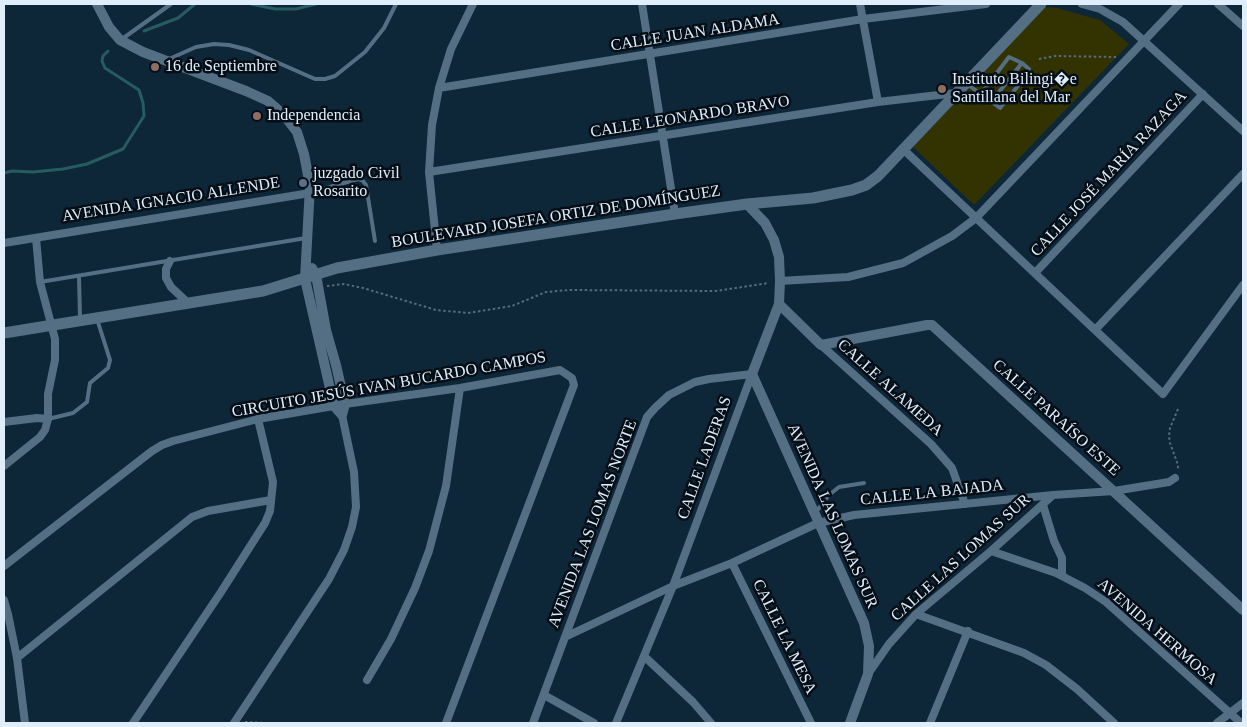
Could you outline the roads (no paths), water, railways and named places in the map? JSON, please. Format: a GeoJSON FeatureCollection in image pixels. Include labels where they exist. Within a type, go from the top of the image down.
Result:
{"type":"FeatureCollection","features":[{"type":"Feature","properties":{"kind":"main road","name":"BOULEVARD JOSEFA ORTIZ DE DOMÍNGUEZ"},"geometry":{"type":"LineString","coordinates":[[4,333],[263,291],[336,268],[437,250],[747,204],[813,198],[852,190],[866,185],[904,150],[1041,4]]}},
{"type":"Feature","properties":{"kind":"street"},"geometry":{"type":"LineString","coordinates":[[97,4],[109,27],[120,40],[143,52],[268,101],[283,114],[297,132],[304,154],[310,186],[306,238],[307,257],[354,472],[356,507],[352,527],[344,550],[329,579],[234,722]]}},
{"type":"Feature","properties":{"kind":"street"},"geometry":{"type":"LineString","coordinates":[[437,250],[429,172],[432,125],[439,88],[451,49],[473,4]]}},
{"type":"Feature","properties":{"kind":"street"},"geometry":{"type":"LineString","coordinates":[[642,4],[675,214]]}},
{"type":"Feature","properties":{"kind":"street"},"geometry":{"type":"LineString","coordinates":[[860,4],[878,102]]}},
{"type":"Feature","properties":{"kind":"street","name":"CALLE JUAN ALDAMA"},"geometry":{"type":"LineString","coordinates":[[439,88],[863,19],[986,4]]}},
{"type":"Feature","properties":{"kind":"street"},"geometry":{"type":"LineString","coordinates":[[1082,4],[1100,10],[1123,22],[1243,131]]}},
{"type":"Feature","properties":{"kind":"street"},"geometry":{"type":"LineString","coordinates":[[780,282],[848,278],[902,263],[952,236],[976,218],[1126,57],[1179,4]]}},
{"type":"Feature","properties":{"kind":"street"},"geometry":{"type":"LineString","coordinates":[[1218,4],[1243,26]]}},
{"type":"Feature","properties":{"kind":"street","name":"CALLE LEONARDO BRAVO"},"geometry":{"type":"LineString","coordinates":[[429,172],[878,102],[956,93]]}},
{"type":"Feature","properties":{"kind":"street","name":"CALLE JOSÉ MARÍA RAZAGA"},"geometry":{"type":"LineString","coordinates":[[1035,273],[1203,94]]}},
{"type":"Feature","properties":{"kind":"street"},"geometry":{"type":"LineString","coordinates":[[904,150],[1163,394],[1243,285]]}},
{"type":"Feature","properties":{"kind":"street"},"geometry":{"type":"LineString","coordinates":[[1095,330],[1243,174]]}},
{"type":"Feature","properties":{"kind":"street","name":"AVENIDA IGNACIO ALLENDE"},"geometry":{"type":"LineString","coordinates":[[4,243],[310,192]]}},
{"type":"Feature","properties":{"kind":"street","name":"CALLE LADERAS"},"geometry":{"type":"LineString","coordinates":[[616,723],[673,586],[779,304],[779,258],[774,240],[766,223],[747,204]]}},
{"type":"Feature","properties":{"kind":"street"},"geometry":{"type":"LineString","coordinates":[[4,466],[40,436],[45,430],[48,419],[48,394],[55,360],[52,325],[40,282],[36,238]]}},
{"type":"Feature","properties":{"kind":"street"},"geometry":{"type":"LineString","coordinates":[[170,261],[166,269],[166,278],[171,287],[189,304]]}},
{"type":"Feature","properties":{"kind":"street"},"geometry":{"type":"LineString","coordinates":[[310,277],[318,288],[331,366]]}},
{"type":"Feature","properties":{"kind":"street","name":"CALLE ALAMEDA"},"geometry":{"type":"LineString","coordinates":[[779,304],[821,345],[931,444],[952,468],[966,504]]}},
{"type":"Feature","properties":{"kind":"street","name":"CALLE PARAÍSO ESTE"},"geometry":{"type":"LineString","coordinates":[[821,345],[926,324],[932,326],[1114,490],[1243,610]]}},
{"type":"Feature","properties":{"kind":"street","name":"CIRCUITO JESÚS IVAN BUCARDO CAMPOS"},"geometry":{"type":"LineString","coordinates":[[4,566],[162,444],[258,419],[460,388],[560,370],[572,378],[574,385],[446,723]]}},
{"type":"Feature","properties":{"kind":"street","name":"AVENIDA LAS LOMAS SUR"},"geometry":{"type":"LineString","coordinates":[[752,374],[864,623],[869,646],[868,674]]}},
{"type":"Feature","properties":{"kind":"street","name":"AVENIDA LAS LOMAS NORTE"},"geometry":{"type":"LineString","coordinates":[[534,723],[648,417],[669,395],[695,382],[752,374]]}},
{"type":"Feature","properties":{"kind":"street"},"geometry":{"type":"LineString","coordinates":[[367,680],[391,639],[415,588],[429,551],[446,486],[460,388]]}},
{"type":"Feature","properties":{"kind":"street"},"geometry":{"type":"LineString","coordinates":[[4,422],[38,418],[48,419]]}},
{"type":"Feature","properties":{"kind":"street"},"geometry":{"type":"LineString","coordinates":[[133,723],[266,523],[273,482],[258,419]]}},
{"type":"Feature","properties":{"kind":"street","name":"CALLE LA BAJADA"},"geometry":{"type":"LineString","coordinates":[[565,637],[673,586],[732,563],[816,518],[1114,490],[1169,482],[1175,478]]}},
{"type":"Feature","properties":{"kind":"street","name":"CALLE LAS LOMAS SUR"},"geometry":{"type":"LineString","coordinates":[[850,723],[868,674],[889,644],[916,614],[991,551],[1053,495]]}},
{"type":"Feature","properties":{"kind":"street"},"geometry":{"type":"LineString","coordinates":[[17,658],[192,517],[208,511],[271,500]]}},
{"type":"Feature","properties":{"kind":"street"},"geometry":{"type":"LineString","coordinates":[[1043,505],[1062,558],[1062,576]]}},
{"type":"Feature","properties":{"kind":"street","name":"AVENIDA HERMOSA"},"geometry":{"type":"LineString","coordinates":[[991,551],[1062,576],[1106,602],[1241,723]]}},
{"type":"Feature","properties":{"kind":"street","name":"CALLE LA MESA"},"geometry":{"type":"LineString","coordinates":[[732,563],[811,723]]}},
{"type":"Feature","properties":{"kind":"street"},"geometry":{"type":"LineString","coordinates":[[4,600],[17,658],[25,723]]}},
{"type":"Feature","properties":{"kind":"street"},"geometry":{"type":"LineString","coordinates":[[916,614],[968,631],[1024,653],[1046,665],[1077,689],[1114,723]]}},
{"type":"Feature","properties":{"kind":"street"},"geometry":{"type":"LineString","coordinates":[[930,723],[968,631]]}},
{"type":"Feature","properties":{"kind":"street"},"geometry":{"type":"LineString","coordinates":[[645,657],[693,702],[711,723]]}},
{"type":"Feature","properties":{"kind":"street"},"geometry":{"type":"LineString","coordinates":[[544,695],[594,723]]}},
{"type":"Feature","properties":{"kind":"street"},"geometry":{"type":"LineString","coordinates":[[1217,723],[1243,703]]}},
{"type":"Feature","properties":{"kind":"lane"},"geometry":{"type":"LineString","coordinates":[[120,40],[171,4]]}},
{"type":"Feature","properties":{"kind":"lane"},"geometry":{"type":"LineString","coordinates":[[166,60],[196,47],[214,44],[249,50],[315,79],[325,79],[341,72],[365,52],[384,28],[396,4]]}},
{"type":"Feature","properties":{"kind":"lane"},"geometry":{"type":"LineString","coordinates":[[965,83],[1001,108],[1021,82],[1028,69],[1022,63],[1010,57],[981,94]]}},
{"type":"Feature","properties":{"kind":"lane"},"geometry":{"type":"LineString","coordinates":[[991,102],[1022,63]]}},
{"type":"Feature","properties":{"kind":"lane"},"geometry":{"type":"LineString","coordinates":[[310,192],[358,179],[363,181],[366,185],[375,242]]}},
{"type":"Feature","properties":{"kind":"lane"},"geometry":{"type":"LineString","coordinates":[[40,282],[306,238]]}},
{"type":"Feature","properties":{"kind":"lane"},"geometry":{"type":"LineString","coordinates":[[79,276],[80,321]]}},
{"type":"Feature","properties":{"kind":"lane"},"geometry":{"type":"LineString","coordinates":[[48,419],[73,413],[87,402],[90,383],[108,368],[110,360],[97,319]]}},
{"type":"Feature","properties":{"kind":"lane"},"geometry":{"type":"LineString","coordinates":[[816,518],[829,495],[838,487],[864,483]]}},
{"type":"Feature","properties":{"kind":"waterway"},"geometry":{"type":"LineString","coordinates":[[144,31],[178,18],[195,4]]}},
{"type":"Feature","properties":{"kind":"waterway"},"geometry":{"type":"LineString","coordinates":[[251,4],[275,9],[296,9],[316,4]]}},
{"type":"Feature","properties":{"kind":"waterway"},"geometry":{"type":"LineString","coordinates":[[4,173],[63,169],[87,164],[123,149],[144,116],[143,103],[139,90],[105,68],[102,61],[103,56],[108,51]]}},
{"type":"Feature","properties":{"kind":"place","name":"16 de Septiembre"},"geometry":{"type":"Point","coordinates":[155,67]}},
{"type":"Feature","properties":{"kind":"place","name":"Instituto Bilingi�e Santillana del Mar"},"geometry":{"type":"Point","coordinates":[942,89]}},
{"type":"Feature","properties":{"kind":"place","name":"Independencia"},"geometry":{"type":"Point","coordinates":[257,116]}},
{"type":"Feature","properties":{"kind":"place","name":"juzgado Civil Rosarito"},"geometry":{"type":"Point","coordinates":[303,183]}}]}
